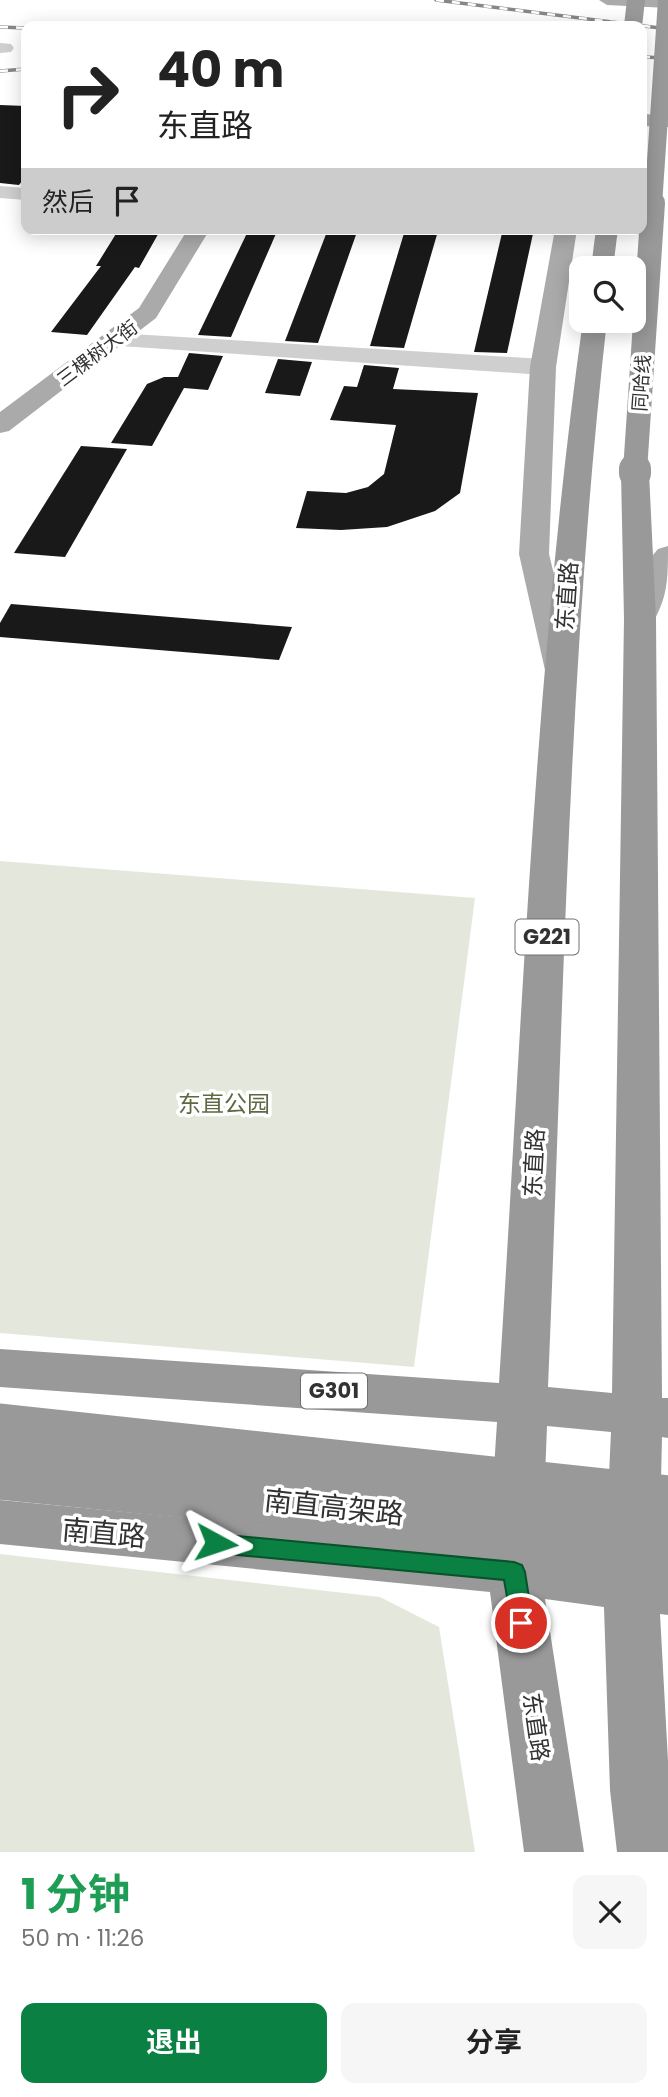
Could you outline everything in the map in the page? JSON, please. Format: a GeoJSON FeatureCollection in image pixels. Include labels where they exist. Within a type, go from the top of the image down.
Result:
{"type":"FeatureCollection","features":[{"type":"Feature","properties":{"kind":"highway"},"geometry":{"type":"LineString","coordinates":[[634,21],[636,0]]}},
{"type":"Feature","properties":{"kind":"highway","name":"同哈线"},"geometry":{"type":"LineString","coordinates":[[640,620],[635,473],[667,2]]}},
{"type":"Feature","properties":{"kind":"highway"},"geometry":{"type":"LineString","coordinates":[[604,256],[606,235]]}},
{"type":"Feature","properties":{"kind":"highway","name":"东直路"},"geometry":{"type":"LineString","coordinates":[[554,1852],[514,1572],[561,670],[576,471],[593,333]]}},
{"type":"Feature","properties":{"kind":"highway"},"geometry":{"type":"LineString","coordinates":[[640,620],[653,1416],[640,1790],[647,1852]]}},
{"type":"Feature","properties":{"kind":"highway","name":"G301"},"geometry":{"type":"LineString","coordinates":[[0,1368],[521,1404],[653,1416]]}},
{"type":"Feature","properties":{"kind":"highway","name":"南直高架路"},"geometry":{"type":"LineString","coordinates":[[0,1430],[668,1502]]}},
{"type":"Feature","properties":{"kind":"highway","name":"南直高架路"},"geometry":{"type":"LineString","coordinates":[[0,1473],[330,1506],[668,1545]]}},
{"type":"Feature","properties":{"kind":"highway","name":"南直路"},"geometry":{"type":"LineString","coordinates":[[0,1522],[514,1572],[649,1590]]}},
{"type":"Feature","properties":{"kind":"main road"},"geometry":{"type":"LineString","coordinates":[[607,0],[667,2]]}},
{"type":"Feature","properties":{"kind":"main road"},"geometry":{"type":"LineString","coordinates":[[647,120],[668,121]]}},
{"type":"Feature","properties":{"kind":"main road","name":"三棵树大街"},"geometry":{"type":"LineString","coordinates":[[0,425],[149,313],[195,235]]}},
{"type":"Feature","properties":{"kind":"main road"},"geometry":{"type":"LineString","coordinates":[[561,670],[534,554],[543,367],[565,235]]}},
{"type":"Feature","properties":{"kind":"main road"},"geometry":{"type":"LineString","coordinates":[[640,620],[668,563],[668,555]]}},
{"type":"Feature","properties":{"kind":"street"},"geometry":{"type":"LineString","coordinates":[[0,186],[21,187]]}},
{"type":"Feature","properties":{"kind":"street"},"geometry":{"type":"LineString","coordinates":[[0,192],[21,194]]}},
{"type":"Feature","properties":{"kind":"street"},"geometry":{"type":"LineString","coordinates":[[647,216],[668,217]]}},
{"type":"Feature","properties":{"kind":"street"},"geometry":{"type":"LineString","coordinates":[[647,223],[668,224]]}},
{"type":"Feature","properties":{"kind":"street"},"geometry":{"type":"LineString","coordinates":[[115,340],[543,367]]}},
{"type":"Feature","properties":{"kind":"green space","name":"东直公园"},"geometry":{"type":"Polygon","coordinates":[[[0,861],[475,898],[414,1367],[0,1333],[0,861]]]}},
{"type":"Feature","properties":{"kind":"green space"},"geometry":{"type":"Polygon","coordinates":[[[0,1554],[380,1597],[439,1627],[475,1852],[0,1852],[0,1554]]]}},
{"type":"Feature","properties":{"kind":"building"},"geometry":{"type":"Polygon","coordinates":[[[0,105],[21,106],[21,182],[19,185],[0,183],[0,105]]]}},
{"type":"Feature","properties":{"kind":"building"},"geometry":{"type":"Polygon","coordinates":[[[115,235],[158,235],[139,268],[135,267],[87,335],[51,332],[101,266],[96,266],[115,235]]]}},
{"type":"Feature","properties":{"kind":"building"},"geometry":{"type":"Polygon","coordinates":[[[246,235],[275,235],[231,337],[198,335],[246,235]]]}},
{"type":"Feature","properties":{"kind":"building"},"geometry":{"type":"Polygon","coordinates":[[[326,235],[356,235],[318,343],[285,341],[326,235]]]}},
{"type":"Feature","properties":{"kind":"building"},"geometry":{"type":"Polygon","coordinates":[[[403,235],[437,235],[404,348],[370,346],[403,235]]]}},
{"type":"Feature","properties":{"kind":"building"},"geometry":{"type":"Polygon","coordinates":[[[502,235],[533,235],[507,353],[474,352],[502,235]]]}},
{"type":"Feature","properties":{"kind":"building"},"geometry":{"type":"Polygon","coordinates":[[[189,353],[223,356],[208,390],[184,388],[152,446],[111,443],[147,384],[164,377],[178,377],[189,353]]]}},
{"type":"Feature","properties":{"kind":"building"},"geometry":{"type":"Polygon","coordinates":[[[278,359],[312,362],[300,396],[265,393],[278,359]]]}},
{"type":"Feature","properties":{"kind":"building"},"geometry":{"type":"Polygon","coordinates":[[[364,365],[399,368],[393,389],[478,393],[460,493],[435,511],[387,527],[341,530],[296,528],[307,491],[346,493],[368,487],[384,474],[396,425],[330,420],[344,386],[357,387],[364,365]]]}},
{"type":"Feature","properties":{"kind":"building"},"geometry":{"type":"Polygon","coordinates":[[[81,446],[127,449],[65,557],[14,553],[81,446]]]}},
{"type":"Feature","properties":{"kind":"building"},"geometry":{"type":"Polygon","coordinates":[[[11,604],[292,627],[279,660],[0,637],[0,623],[11,604]]]}},
{"type":"Feature","properties":{"kind":"railway"},"geometry":{"type":"LineString","coordinates":[[436,0],[604,21]]}},
{"type":"Feature","properties":{"kind":"railway"},"geometry":{"type":"LineString","coordinates":[[647,26],[668,29]]}},
{"type":"Feature","properties":{"kind":"railway"},"geometry":{"type":"LineString","coordinates":[[0,27],[21,28]]}},
{"type":"Feature","properties":{"kind":"railway"},"geometry":{"type":"LineString","coordinates":[[647,57],[668,58]]}},
{"type":"Feature","properties":{"kind":"railway"},"geometry":{"type":"LineString","coordinates":[[0,71],[21,69]]}},
{"type":"Feature","properties":{"kind":"route"},"geometry":{"type":"LineString","coordinates":[[216,1543],[514,1572],[521,1623]]}}]}
